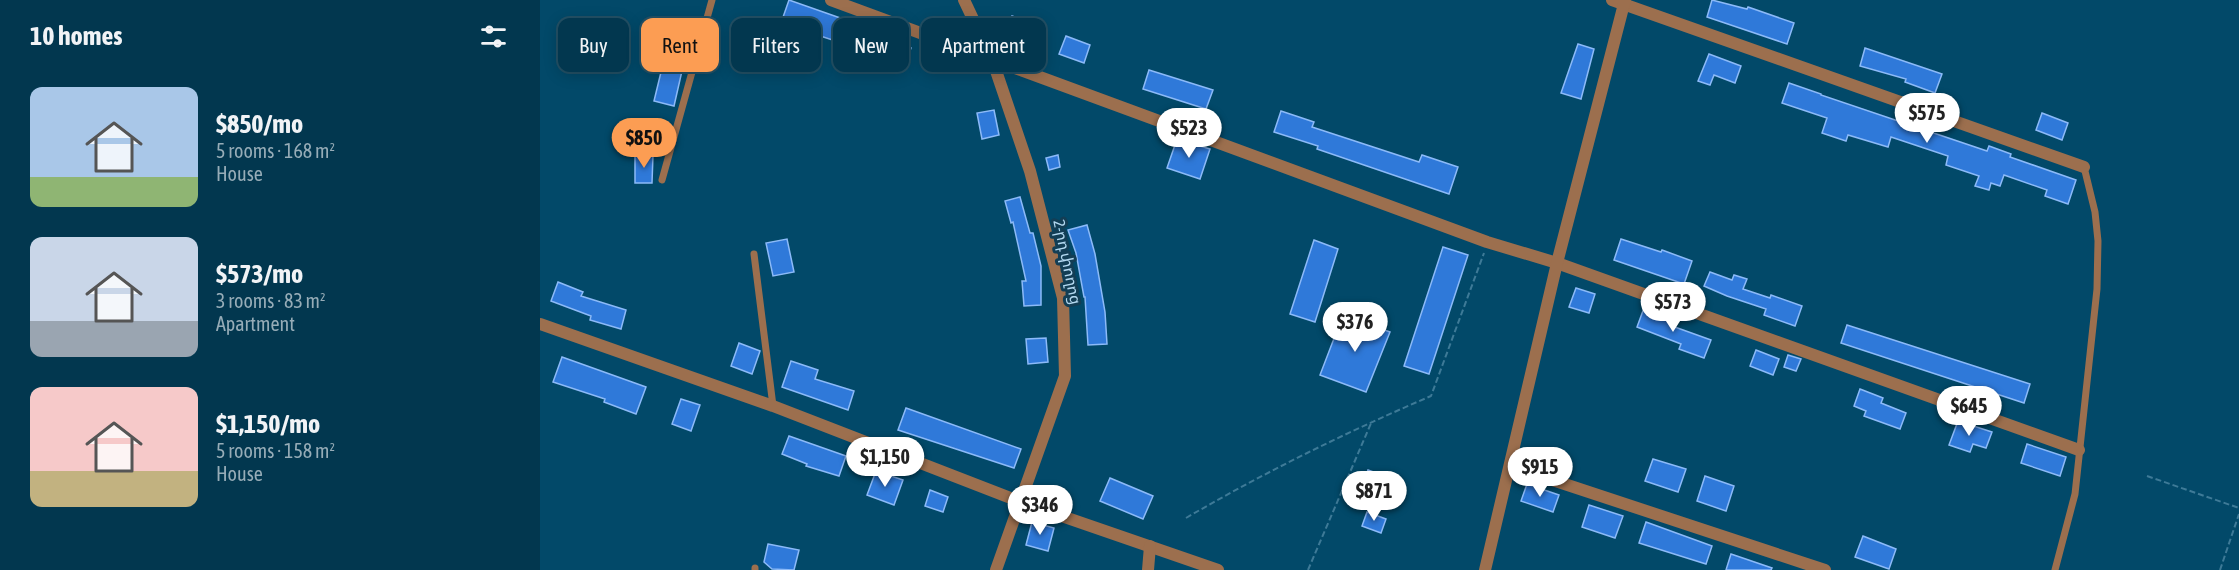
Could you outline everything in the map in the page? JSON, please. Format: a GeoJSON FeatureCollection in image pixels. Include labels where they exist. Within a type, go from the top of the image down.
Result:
{"type":"FeatureCollection","features":[{"type":"Feature","properties":{"kind":"street"},"geometry":{"type":"LineString","coordinates":[[831,0],[921,33]]}},
{"type":"Feature","properties":{"kind":"street","name":"2-րդ փողոց"},"geometry":{"type":"LineString","coordinates":[[964,0],[973,18]]}},
{"type":"Feature","properties":{"kind":"street"},"geometry":{"type":"LineString","coordinates":[[1485,570],[1620,2],[2084,168]]}},
{"type":"Feature","properties":{"kind":"street","name":"2-րդ փողոց"},"geometry":{"type":"LineString","coordinates":[[996,72],[1030,171],[1062,298],[1065,376],[996,570]]}},
{"type":"Feature","properties":{"kind":"street"},"geometry":{"type":"LineString","coordinates":[[1027,72],[1487,242],[1557,263],[2079,450]]}},
{"type":"Feature","properties":{"kind":"street"},"geometry":{"type":"LineString","coordinates":[[540,324],[773,406],[1021,502],[1218,570]]}},
{"type":"Feature","properties":{"kind":"street"},"geometry":{"type":"LineString","coordinates":[[1510,466],[1825,570]]}},
{"type":"Feature","properties":{"kind":"street"},"geometry":{"type":"LineString","coordinates":[[1148,570],[1150,546]]}},
{"type":"Feature","properties":{"kind":"lane"},"geometry":{"type":"LineString","coordinates":[[662,180],[712,0]]}},
{"type":"Feature","properties":{"kind":"lane"},"geometry":{"type":"LineString","coordinates":[[2055,570],[2075,495],[2097,289],[2098,241],[2095,212],[2084,168]]}},
{"type":"Feature","properties":{"kind":"lane"},"geometry":{"type":"LineString","coordinates":[[754,254],[773,406]]}},
{"type":"Feature","properties":{"kind":"path"},"geometry":{"type":"LineString","coordinates":[[1186,518],[1251,480],[1372,421],[1431,396],[1487,242]]}},
{"type":"Feature","properties":{"kind":"path"},"geometry":{"type":"LineString","coordinates":[[1308,570],[1372,421]]}},
{"type":"Feature","properties":{"kind":"path"},"geometry":{"type":"LineString","coordinates":[[2147,476],[2239,508]]}},
{"type":"Feature","properties":{"kind":"path"},"geometry":{"type":"LineString","coordinates":[[2220,570],[2239,514]]}},
{"type":"Feature","properties":{"kind":"building"},"geometry":{"type":"Polygon","coordinates":[[[789,0],[840,18],[833,18],[833,40],[821,36],[821,18],[783,18],[789,0]]]}},
{"type":"Feature","properties":{"kind":"building"},"geometry":{"type":"Polygon","coordinates":[[[1712,0],[1747,9],[1748,7],[1794,23],[1787,44],[1707,17],[1712,0]]]}},
{"type":"Feature","properties":{"kind":"building"},"geometry":{"type":"Polygon","coordinates":[[[1066,36],[1090,45],[1084,63],[1059,54],[1066,36]]]}},
{"type":"Feature","properties":{"kind":"building"},"geometry":{"type":"Polygon","coordinates":[[[1578,44],[1594,49],[1581,99],[1561,93],[1578,44]]]}},
{"type":"Feature","properties":{"kind":"building"},"geometry":{"type":"Polygon","coordinates":[[[1865,48],[1942,74],[1935,93],[1905,82],[1906,79],[1860,66],[1865,48]]]}},
{"type":"Feature","properties":{"kind":"building"},"geometry":{"type":"Polygon","coordinates":[[[1709,54],[1741,66],[1735,83],[1714,75],[1710,85],[1698,81],[1709,54]]]}},
{"type":"Feature","properties":{"kind":"building"},"geometry":{"type":"Polygon","coordinates":[[[1149,70],[1213,90],[1206,109],[1143,89],[1149,70]]]}},
{"type":"Feature","properties":{"kind":"building"},"geometry":{"type":"Polygon","coordinates":[[[661,72],[682,72],[674,106],[654,101],[661,72]]]}},
{"type":"Feature","properties":{"kind":"building"},"geometry":{"type":"Polygon","coordinates":[[[1789,83],[1987,151],[1989,146],[2011,154],[2010,157],[2076,180],[2068,204],[2045,196],[2047,190],[2004,175],[2000,186],[1991,183],[1989,190],[1975,186],[1979,176],[1946,165],[1948,156],[1891,137],[1888,147],[1848,135],[1846,141],[1822,133],[1827,118],[1782,103],[1789,83]]]}},
{"type":"Feature","properties":{"kind":"building"},"geometry":{"type":"Polygon","coordinates":[[[994,110],[999,135],[982,139],[977,113],[994,110]]]}},
{"type":"Feature","properties":{"kind":"building"},"geometry":{"type":"Polygon","coordinates":[[[1281,111],[1314,122],[1312,127],[1419,162],[1422,155],[1458,167],[1449,194],[1274,132],[1281,111]]]}},
{"type":"Feature","properties":{"kind":"building"},"geometry":{"type":"Polygon","coordinates":[[[2042,113],[2068,123],[2062,140],[2036,130],[2042,113]]]}},
{"type":"Feature","properties":{"kind":"building"},"geometry":{"type":"Polygon","coordinates":[[[1177,139],[1210,149],[1200,179],[1167,168],[1177,139]]]}},
{"type":"Feature","properties":{"kind":"building"},"geometry":{"type":"Polygon","coordinates":[[[635,155],[653,155],[652,183],[635,183],[635,155]]]}},
{"type":"Feature","properties":{"kind":"building"},"geometry":{"type":"Polygon","coordinates":[[[1058,155],[1060,167],[1049,170],[1046,158],[1058,155]]]}},
{"type":"Feature","properties":{"kind":"building"},"geometry":{"type":"Polygon","coordinates":[[[1020,197],[1030,233],[1033,233],[1041,266],[1041,305],[1024,306],[1022,281],[1026,281],[1013,222],[1011,223],[1005,201],[1020,197]]]}},
{"type":"Feature","properties":{"kind":"building"},"geometry":{"type":"Polygon","coordinates":[[[1087,225],[1095,254],[1105,312],[1107,344],[1088,345],[1085,297],[1076,253],[1068,230],[1087,225]]]}},
{"type":"Feature","properties":{"kind":"building"},"geometry":{"type":"Polygon","coordinates":[[[787,239],[794,272],[773,276],[766,243],[787,239]]]}},
{"type":"Feature","properties":{"kind":"building"},"geometry":{"type":"Polygon","coordinates":[[[1621,239],[1692,261],[1684,284],[1614,260],[1621,239]]]}},
{"type":"Feature","properties":{"kind":"building"},"geometry":{"type":"Polygon","coordinates":[[[1314,240],[1338,249],[1315,322],[1290,314],[1314,240]]]}},
{"type":"Feature","properties":{"kind":"building"},"geometry":{"type":"Polygon","coordinates":[[[1443,247],[1468,255],[1429,374],[1404,366],[1443,247]]]}},
{"type":"Feature","properties":{"kind":"building"},"geometry":{"type":"Polygon","coordinates":[[[1710,272],[1732,280],[1734,275],[1747,279],[1743,289],[1770,298],[1771,295],[1802,306],[1795,326],[1764,315],[1766,309],[1704,286],[1710,272]]]}},
{"type":"Feature","properties":{"kind":"building"},"geometry":{"type":"Polygon","coordinates":[[[558,282],[583,292],[581,296],[626,310],[621,329],[590,320],[591,316],[551,301],[558,282]]]}},
{"type":"Feature","properties":{"kind":"building"},"geometry":{"type":"Polygon","coordinates":[[[1576,288],[1595,294],[1589,313],[1569,307],[1576,288]]]}},
{"type":"Feature","properties":{"kind":"building"},"geometry":{"type":"Polygon","coordinates":[[[1644,308],[1674,319],[1672,326],[1711,340],[1704,358],[1679,349],[1681,344],[1637,327],[1644,308]]]}},
{"type":"Feature","properties":{"kind":"building"},"geometry":{"type":"Polygon","coordinates":[[[1343,315],[1390,332],[1366,392],[1320,375],[1343,315]]]}},
{"type":"Feature","properties":{"kind":"building"},"geometry":{"type":"Polygon","coordinates":[[[1847,325],[2030,384],[2024,403],[1841,343],[1847,325]]]}},
{"type":"Feature","properties":{"kind":"building"},"geometry":{"type":"Polygon","coordinates":[[[1046,338],[1048,362],[1028,364],[1026,339],[1046,338]]]}},
{"type":"Feature","properties":{"kind":"building"},"geometry":{"type":"Polygon","coordinates":[[[739,343],[760,351],[752,374],[731,366],[739,343]]]}},
{"type":"Feature","properties":{"kind":"building"},"geometry":{"type":"Polygon","coordinates":[[[1756,350],[1779,359],[1773,375],[1750,366],[1756,350]]]}},
{"type":"Feature","properties":{"kind":"building"},"geometry":{"type":"Polygon","coordinates":[[[1788,355],[1801,359],[1796,371],[1784,367],[1788,355]]]}},
{"type":"Feature","properties":{"kind":"building"},"geometry":{"type":"Polygon","coordinates":[[[562,357],[646,387],[636,414],[604,402],[605,399],[553,382],[562,357]]]}},
{"type":"Feature","properties":{"kind":"building"},"geometry":{"type":"Polygon","coordinates":[[[791,361],[818,370],[815,379],[854,391],[848,410],[782,387],[791,361]]]}},
{"type":"Feature","properties":{"kind":"building"},"geometry":{"type":"Polygon","coordinates":[[[1860,389],[1883,398],[1881,403],[1906,413],[1900,429],[1864,416],[1866,411],[1854,406],[1860,389]]]}},
{"type":"Feature","properties":{"kind":"building"},"geometry":{"type":"Polygon","coordinates":[[[681,399],[700,405],[691,431],[672,424],[681,399]]]}},
{"type":"Feature","properties":{"kind":"building"},"geometry":{"type":"Polygon","coordinates":[[[906,408],[1021,449],[1014,468],[898,430],[906,408]]]}},
{"type":"Feature","properties":{"kind":"building"},"geometry":{"type":"Polygon","coordinates":[[[1958,421],[1992,432],[1986,448],[1973,444],[1970,452],[1949,445],[1958,421]]]}},
{"type":"Feature","properties":{"kind":"building"},"geometry":{"type":"Polygon","coordinates":[[[789,436],[846,456],[839,476],[806,466],[807,464],[782,454],[789,436]]]}},
{"type":"Feature","properties":{"kind":"building"},"geometry":{"type":"Polygon","coordinates":[[[2027,444],[2066,457],[2060,476],[2021,463],[2027,444]]]}},
{"type":"Feature","properties":{"kind":"building"},"geometry":{"type":"Polygon","coordinates":[[[1653,459],[1686,469],[1678,492],[1645,481],[1653,459]]]}},
{"type":"Feature","properties":{"kind":"building"},"geometry":{"type":"Polygon","coordinates":[[[1368,470],[1387,477],[1382,491],[1363,484],[1368,470]]]}},
{"type":"Feature","properties":{"kind":"building"},"geometry":{"type":"Polygon","coordinates":[[[876,471],[903,480],[894,505],[867,495],[876,471]]]}},
{"type":"Feature","properties":{"kind":"building"},"geometry":{"type":"Polygon","coordinates":[[[1705,476],[1734,486],[1726,511],[1697,501],[1705,476]]]}},
{"type":"Feature","properties":{"kind":"building"},"geometry":{"type":"Polygon","coordinates":[[[1110,478],[1153,496],[1143,519],[1100,501],[1110,478]]]}},
{"type":"Feature","properties":{"kind":"building"},"geometry":{"type":"Polygon","coordinates":[[[1527,484],[1559,495],[1553,512],[1521,501],[1527,484]]]}},
{"type":"Feature","properties":{"kind":"building"},"geometry":{"type":"Polygon","coordinates":[[[930,490],[948,497],[943,512],[925,506],[930,490]]]}},
{"type":"Feature","properties":{"kind":"building"},"geometry":{"type":"Polygon","coordinates":[[[1589,505],[1623,516],[1615,538],[1582,527],[1589,505]]]}},
{"type":"Feature","properties":{"kind":"building"},"geometry":{"type":"Polygon","coordinates":[[[1367,512],[1386,519],[1381,533],[1362,526],[1367,512]]]}},
{"type":"Feature","properties":{"kind":"building"},"geometry":{"type":"Polygon","coordinates":[[[1032,522],[1054,528],[1048,551],[1026,545],[1032,522]]]}},
{"type":"Feature","properties":{"kind":"building"},"geometry":{"type":"Polygon","coordinates":[[[1646,522],[1712,546],[1706,564],[1639,543],[1646,522]]]}},
{"type":"Feature","properties":{"kind":"building"},"geometry":{"type":"Polygon","coordinates":[[[1863,536],[1896,549],[1889,569],[1855,557],[1863,536]]]}},
{"type":"Feature","properties":{"kind":"building"},"geometry":{"type":"Polygon","coordinates":[[[768,544],[799,550],[794,570],[772,569],[764,562],[768,544]]]}},
{"type":"Feature","properties":{"kind":"building"},"geometry":{"type":"Polygon","coordinates":[[[1731,554],[1772,568],[1771,570],[1726,570],[1731,554]]]}}]}
